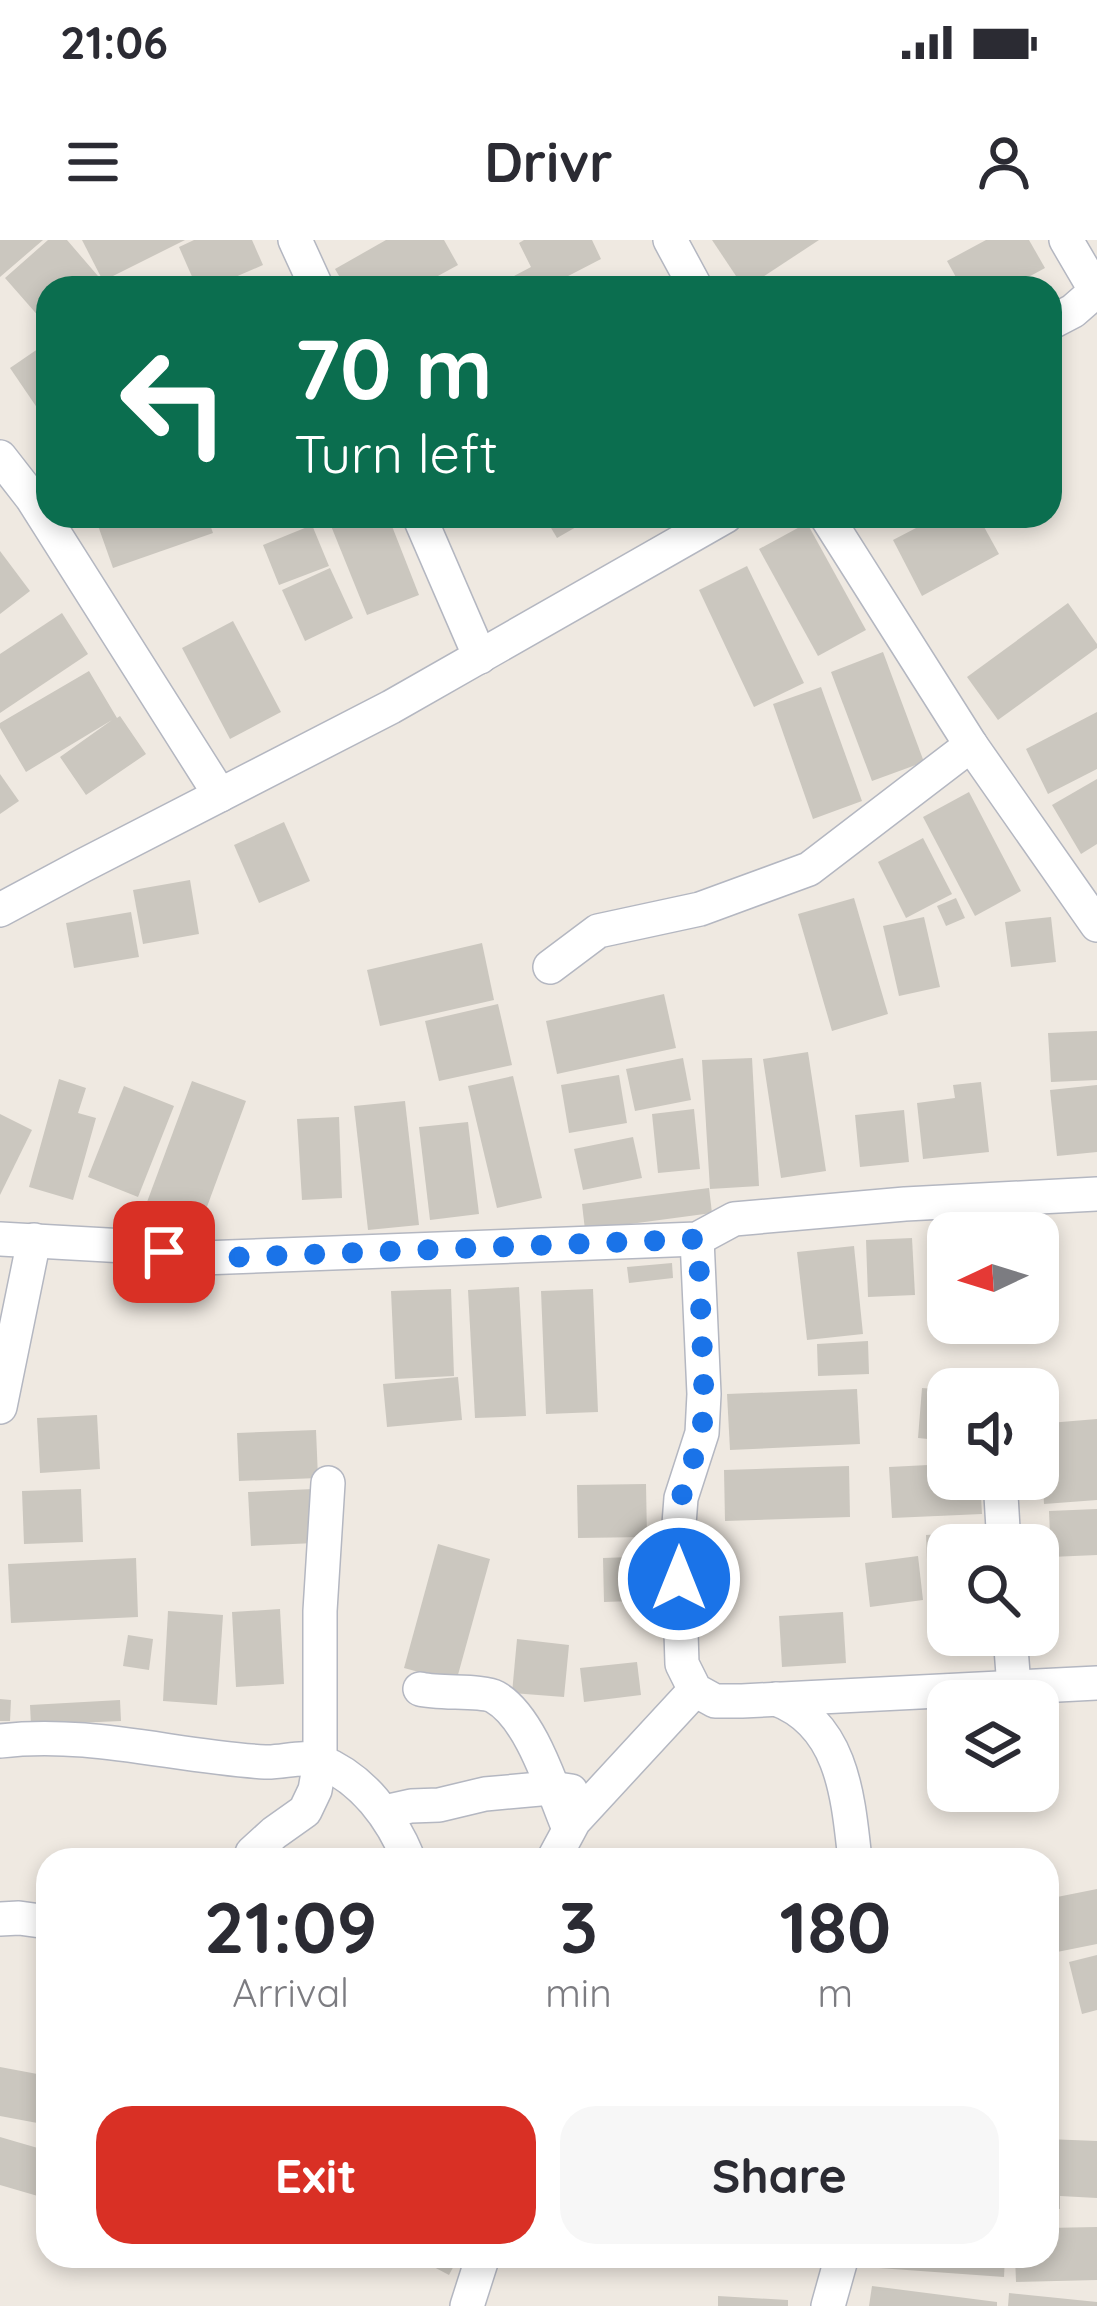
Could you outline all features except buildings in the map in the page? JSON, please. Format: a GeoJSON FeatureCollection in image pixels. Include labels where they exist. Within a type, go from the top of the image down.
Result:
{"type":"FeatureCollection","features":[{"type":"Feature","properties":{"kind":"street"},"geometry":{"type":"LineString","coordinates":[[295,240],[312,276]]}},
{"type":"Feature","properties":{"kind":"street"},"geometry":{"type":"LineString","coordinates":[[670,240],[690,276]]}},
{"type":"Feature","properties":{"kind":"street"},"geometry":{"type":"LineString","coordinates":[[1062,317],[1097,291],[1066,240]]}},
{"type":"Feature","properties":{"kind":"street"},"geometry":{"type":"LineString","coordinates":[[0,457],[36,504]]}},
{"type":"Feature","properties":{"kind":"street"},"geometry":{"type":"LineString","coordinates":[[51,528],[220,795]]}},
{"type":"Feature","properties":{"kind":"street"},"geometry":{"type":"LineString","coordinates":[[424,528],[479,657]]}},
{"type":"Feature","properties":{"kind":"street"},"geometry":{"type":"LineString","coordinates":[[0,910],[392,707],[705,528]]}},
{"type":"Feature","properties":{"kind":"street"},"geometry":{"type":"LineString","coordinates":[[834,528],[971,745],[1097,925]]}},
{"type":"Feature","properties":{"kind":"street"},"geometry":{"type":"LineString","coordinates":[[550,967],[598,931],[700,909],[809,869],[971,745]]}},
{"type":"Feature","properties":{"kind":"street"},"geometry":{"type":"LineString","coordinates":[[0,1407],[17,1240],[125,1246],[202,1258],[698,1239],[734,1219],[1097,1194]]}},
{"type":"Feature","properties":{"kind":"street"},"geometry":{"type":"LineString","coordinates":[[698,1239],[702,1432],[681,1498],[678,1537],[682,1664],[694,1690],[715,1701],[927,1691]]}},
{"type":"Feature","properties":{"kind":"street"},"geometry":{"type":"LineString","coordinates":[[258,1848],[304,1811],[315,1790],[320,1762],[320,1588],[328,1483]]}},
{"type":"Feature","properties":{"kind":"street"},"geometry":{"type":"LineString","coordinates":[[1059,1685],[1097,1683]]}},
{"type":"Feature","properties":{"kind":"street"},"geometry":{"type":"LineString","coordinates":[[420,1689],[493,1695],[517,1716],[569,1829]]}},
{"type":"Feature","properties":{"kind":"street"},"geometry":{"type":"LineString","coordinates":[[559,1848],[598,1795],[694,1690]]}},
{"type":"Feature","properties":{"kind":"street"},"geometry":{"type":"LineString","coordinates":[[776,1699],[799,1708],[838,1758],[853,1848]]}},
{"type":"Feature","properties":{"kind":"street"},"geometry":{"type":"LineString","coordinates":[[0,1741],[76,1738],[269,1762],[314,1759],[349,1777],[383,1812],[403,1848]]}},
{"type":"Feature","properties":{"kind":"street"},"geometry":{"type":"LineString","coordinates":[[383,1812],[551,1788],[598,1795]]}},
{"type":"Feature","properties":{"kind":"street"},"geometry":{"type":"LineString","coordinates":[[0,1919],[36,1920]]}},
{"type":"Feature","properties":{"kind":"street"},"geometry":{"type":"LineString","coordinates":[[466,2306],[479,2268]]}},
{"type":"Feature","properties":{"kind":"street"},"geometry":{"type":"LineString","coordinates":[[828,2306],[839,2268]]}},
{"type":"Feature","properties":{"kind":"route"},"geometry":{"type":"LineString","coordinates":[[164,1252],[202,1258],[368,1254],[698,1239],[702,1432],[681,1498],[679,1579]]}}]}
